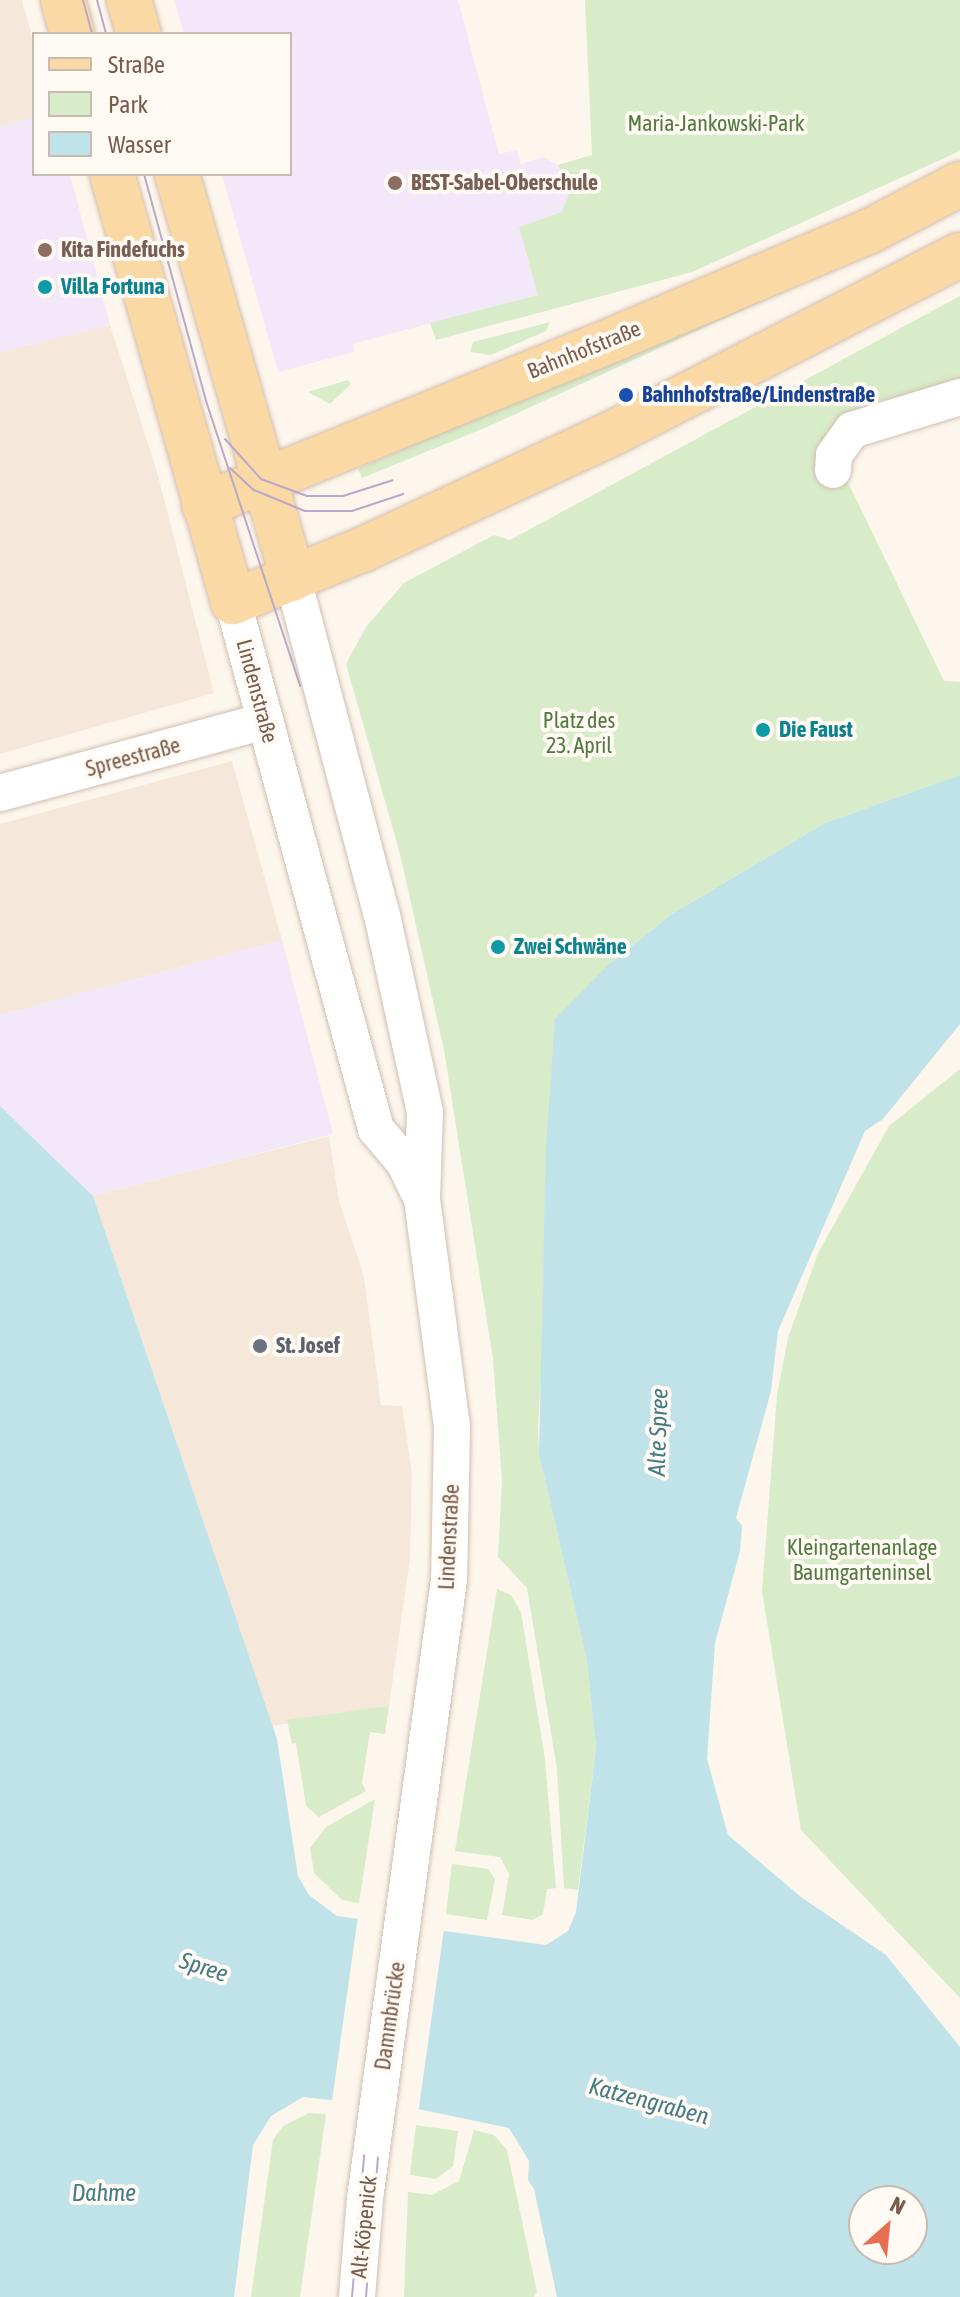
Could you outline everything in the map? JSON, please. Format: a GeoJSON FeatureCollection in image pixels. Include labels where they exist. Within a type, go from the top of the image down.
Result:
{"type":"FeatureCollection","features":[{"type":"Feature","properties":{"kind":"main road"},"geometry":{"type":"LineString","coordinates":[[63,0],[71,32]]}},
{"type":"Feature","properties":{"kind":"main road"},"geometry":{"type":"LineString","coordinates":[[129,0],[138,32]]}},
{"type":"Feature","properties":{"kind":"main road","name":"Lindenstraße"},"geometry":{"type":"LineString","coordinates":[[113,176],[233,602]]}},
{"type":"Feature","properties":{"kind":"main road","name":"Lindenstraße"},"geometry":{"type":"LineString","coordinates":[[178,176],[293,579]]}},
{"type":"Feature","properties":{"kind":"main road","name":"Bahnhofstraße"},"geometry":{"type":"LineString","coordinates":[[204,505],[870,231],[960,184]]}},
{"type":"Feature","properties":{"kind":"main road"},"geometry":{"type":"LineString","coordinates":[[233,602],[293,579],[619,430],[960,255]]}},
{"type":"Feature","properties":{"kind":"street"},"geometry":{"type":"LineString","coordinates":[[833,470],[834,455],[852,430],[960,397]]}},
{"type":"Feature","properties":{"kind":"street","name":"Lindenstraße"},"geometry":{"type":"LineString","coordinates":[[293,579],[414,1050],[425,1112],[422,1199],[452,1428],[452,1523],[409,1876]]}},
{"type":"Feature","properties":{"kind":"street","name":"Lindenstraße"},"geometry":{"type":"LineString","coordinates":[[233,602],[376,1129],[404,1162],[422,1199]]}},
{"type":"Feature","properties":{"kind":"street","name":"Spreestraße"},"geometry":{"type":"LineString","coordinates":[[0,793],[265,721]]}},
{"type":"Feature","properties":{"kind":"street","name":"Dammbrücke"},"geometry":{"type":"LineString","coordinates":[[371,2157],[409,1876]]}},
{"type":"Feature","properties":{"kind":"street","name":"Alt-Köpenick"},"geometry":{"type":"LineString","coordinates":[[357,2297],[371,2157]]}},
{"type":"Feature","properties":{"kind":"shaded area"},"geometry":{"type":"Polygon","coordinates":[[[0,0],[22,0],[32,36],[32,118],[0,126],[0,0]]]}},
{"type":"Feature","properties":{"kind":"shaded area","name":"BEST-Sabel-Oberschule"},"geometry":{"type":"Polygon","coordinates":[[[174,0],[458,0],[499,154],[517,150],[521,164],[542,157],[558,165],[570,191],[538,295],[353,344],[354,352],[278,372],[223,176],[292,176],[292,32],[183,32],[174,0]]]}},
{"type":"Feature","properties":{"kind":"shaded area","name":"Kita Findefuchs"},"geometry":{"type":"Polygon","coordinates":[[[32,118],[32,176],[71,176],[110,325],[0,352],[0,126],[32,118]]]}},
{"type":"Feature","properties":{"kind":"shaded area"},"geometry":{"type":"Polygon","coordinates":[[[110,325],[157,472],[214,693],[0,754],[0,352],[110,325]]]}},
{"type":"Feature","properties":{"kind":"shaded area"},"geometry":{"type":"Polygon","coordinates":[[[232,761],[282,940],[0,1015],[0,824],[232,761]]]}},
{"type":"Feature","properties":{"kind":"shaded area"},"geometry":{"type":"Polygon","coordinates":[[[282,940],[333,1134],[93,1196],[0,1106],[0,1015],[282,940]]]}},
{"type":"Feature","properties":{"kind":"shaded area"},"geometry":{"type":"Polygon","coordinates":[[[329,1136],[339,1201],[364,1277],[381,1405],[402,1406],[412,1474],[410,1559],[389,1706],[272,1726],[93,1196],[329,1136]]]}},
{"type":"Feature","properties":{"kind":"green space","name":"Maria-Jankowski-Park"},"geometry":{"type":"Polygon","coordinates":[[[585,0],[960,0],[960,151],[692,272],[436,340],[430,323],[538,295],[519,227],[562,212],[570,191],[558,165],[592,155],[585,0]]]}},
{"type":"Feature","properties":{"kind":"green space"},"geometry":{"type":"Polygon","coordinates":[[[894,234],[896,240],[487,427],[362,478],[358,469],[894,234]]]}},
{"type":"Feature","properties":{"kind":"green space","name":"Platz des 23. April"},"geometry":{"type":"Polygon","coordinates":[[[960,296],[960,380],[872,403],[828,441],[944,681],[960,682],[960,775],[825,823],[672,914],[609,964],[546,1305],[538,1424],[539,1454],[587,1661],[596,1748],[578,1890],[564,1888],[557,1769],[527,1588],[498,1557],[502,1482],[493,1359],[444,1050],[400,854],[346,664],[366,627],[404,583],[494,535],[510,540],[960,296]]]}},
{"type":"Feature","properties":{"kind":"green space"},"geometry":{"type":"Polygon","coordinates":[[[550,322],[546,331],[491,355],[470,352],[473,342],[550,322]]]}},
{"type":"Feature","properties":{"kind":"green space"},"geometry":{"type":"Polygon","coordinates":[[[348,380],[351,384],[330,404],[308,392],[348,380]]]}},
{"type":"Feature","properties":{"kind":"green space","name":"Kleingartenanlage Baumgarteninsel"},"geometry":{"type":"Polygon","coordinates":[[[960,1069],[960,1998],[801,1830],[762,1591],[777,1395],[788,1338],[818,1253],[889,1126],[960,1069]]]}},
{"type":"Feature","properties":{"kind":"green space"},"geometry":{"type":"Polygon","coordinates":[[[497,1589],[511,1595],[521,1612],[545,1759],[556,1888],[547,1889],[543,1914],[533,1920],[502,1915],[509,1874],[500,1857],[455,1851],[497,1589]]]}},
{"type":"Feature","properties":{"kind":"green space"},"geometry":{"type":"Polygon","coordinates":[[[389,1706],[385,1734],[370,1732],[362,1783],[366,1791],[319,1817],[306,1806],[296,1743],[292,1744],[287,1720],[389,1706]]]}},
{"type":"Feature","properties":{"kind":"green space"},"geometry":{"type":"Polygon","coordinates":[[[375,1799],[359,1903],[342,1900],[314,1873],[310,1848],[326,1827],[375,1799]]]}},
{"type":"Feature","properties":{"kind":"green space"},"geometry":{"type":"Polygon","coordinates":[[[452,1864],[488,1869],[495,1879],[487,1920],[446,1914],[452,1864]]]}},
{"type":"Feature","properties":{"kind":"green space"},"geometry":{"type":"Polygon","coordinates":[[[309,2113],[326,2114],[300,2297],[251,2297],[273,2140],[283,2126],[309,2113]]]}},
{"type":"Feature","properties":{"kind":"green space"},"geometry":{"type":"Polygon","coordinates":[[[416,2125],[458,2131],[453,2166],[436,2179],[410,2175],[416,2125]]]}},
{"type":"Feature","properties":{"kind":"green space"},"geometry":{"type":"Polygon","coordinates":[[[474,2130],[494,2135],[507,2150],[537,2292],[534,2297],[404,2297],[408,2192],[432,2195],[459,2181],[474,2130]]]}},
{"type":"Feature","properties":{"kind":"water"},"geometry":{"type":"Polygon","coordinates":[[[960,775],[960,1024],[883,1119],[865,1131],[778,1331],[771,1391],[736,1518],[742,1526],[740,1551],[715,1643],[707,1759],[728,1835],[801,1897],[886,1955],[960,2047],[960,2297],[557,2297],[534,2189],[528,2180],[529,2161],[509,2128],[418,2109],[303,2097],[271,2116],[253,2145],[234,2297],[0,2297],[0,1106],[93,1196],[277,1739],[298,1876],[309,1895],[337,1916],[546,1945],[568,1931],[576,1912],[596,1748],[587,1661],[539,1454],[546,1146],[555,1019],[609,964],[672,914],[825,823],[960,775]]]}},
{"type":"Feature","properties":{"kind":"pier"},"geometry":{"type":"Polygon","coordinates":[[[358,1916],[444,1928],[418,2113],[332,2101],[358,1916]]]}},
{"type":"Feature","properties":{"kind":"tram line"},"geometry":{"type":"LineString","coordinates":[[83,0],[91,32]]}},
{"type":"Feature","properties":{"kind":"tram line"},"geometry":{"type":"LineString","coordinates":[[97,0],[105,32]]}},
{"type":"Feature","properties":{"kind":"tram line"},"geometry":{"type":"LineString","coordinates":[[145,176],[207,404],[300,686]]}},
{"type":"Feature","properties":{"kind":"tram line"},"geometry":{"type":"LineString","coordinates":[[225,439],[261,479],[307,496],[343,496],[393,480]]}},
{"type":"Feature","properties":{"kind":"tram line"},"geometry":{"type":"LineString","coordinates":[[230,468],[254,490],[305,511],[352,511],[403,494]]}},
{"type":"Feature","properties":{"kind":"tram line"},"geometry":{"type":"LineString","coordinates":[[352,2297],[364,2156]]}},
{"type":"Feature","properties":{"kind":"tram line"},"geometry":{"type":"LineString","coordinates":[[366,2297],[378,2158]]}},
{"type":"Feature","properties":{"kind":"place","name":"BEST-Sabel-Oberschule"},"geometry":{"type":"Point","coordinates":[395,183]}},
{"type":"Feature","properties":{"kind":"place","name":"Kita Findefuchs"},"geometry":{"type":"Point","coordinates":[45,250]}},
{"type":"Feature","properties":{"kind":"place","name":"Villa Fortuna"},"geometry":{"type":"Point","coordinates":[45,287]}},
{"type":"Feature","properties":{"kind":"place","name":"Bahnhofstraße/Lindenstraße"},"geometry":{"type":"Point","coordinates":[626,395]}},
{"type":"Feature","properties":{"kind":"place","name":"Die Faust"},"geometry":{"type":"Point","coordinates":[763,730]}},
{"type":"Feature","properties":{"kind":"place","name":"Zwei Schwäne"},"geometry":{"type":"Point","coordinates":[498,947]}},
{"type":"Feature","properties":{"kind":"place","name":"St. Josef"},"geometry":{"type":"Point","coordinates":[260,1346]}},
{"type":"Feature","properties":{"kind":"water label","name":"Alte Spree"},"geometry":{"type":"Point","coordinates":[658,1432]}},
{"type":"Feature","properties":{"kind":"water label","name":"Spree"},"geometry":{"type":"Point","coordinates":[204,1967]}},
{"type":"Feature","properties":{"kind":"water label","name":"Katzengraben"},"geometry":{"type":"Point","coordinates":[649,2101]}},
{"type":"Feature","properties":{"kind":"water label","name":"Dahme"},"geometry":{"type":"Point","coordinates":[104,2193]}}]}
